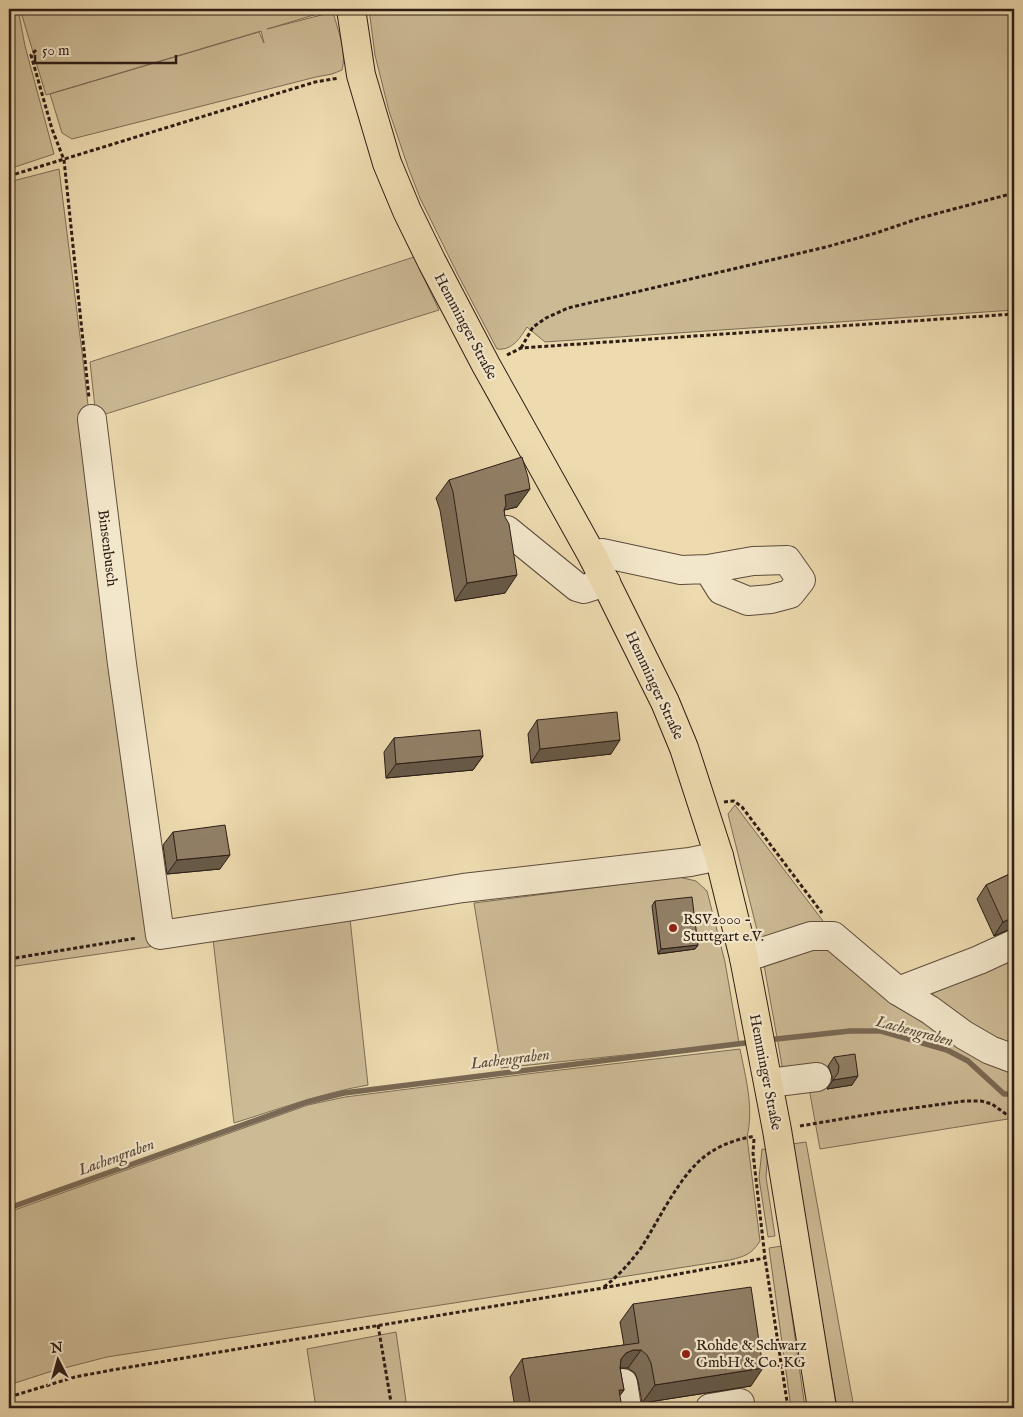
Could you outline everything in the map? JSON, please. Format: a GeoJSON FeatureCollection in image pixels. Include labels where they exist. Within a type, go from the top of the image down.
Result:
{"type":"FeatureCollection","features":[{"type":"Feature","properties":{"kind":"main road","name":"Hemminger Straße"},"geometry":{"type":"LineString","coordinates":[[351,9],[361,75],[387,163],[410,219],[486,365],[606,582],[665,702],[684,748],[719,856],[744,958],[767,1074],[766,1133],[822,1408]]}},
{"type":"Feature","properties":{"kind":"street","name":"Binsenbusch"},"geometry":{"type":"LineString","coordinates":[[92,420],[122,664],[160,935]]}},
{"type":"Feature","properties":{"kind":"street"},"geometry":{"type":"LineString","coordinates":[[507,530],[577,587],[584,589],[606,582]]}},
{"type":"Feature","properties":{"kind":"street"},"geometry":{"type":"LineString","coordinates":[[593,557],[602,553],[681,570],[708,569]]}},
{"type":"Feature","properties":{"kind":"street"},"geometry":{"type":"LineString","coordinates":[[160,935],[463,888],[680,863],[719,856]]}},
{"type":"Feature","properties":{"kind":"street"},"geometry":{"type":"LineString","coordinates":[[744,958],[811,936],[832,936],[898,991],[930,1010],[964,1035],[990,1050],[1014,1059]]}},
{"type":"Feature","properties":{"kind":"street"},"geometry":{"type":"LineString","coordinates":[[898,991],[979,960],[1014,944]]}},
{"type":"Feature","properties":{"kind":"street"},"geometry":{"type":"LineString","coordinates":[[767,1074],[817,1077]]}},
{"type":"Feature","properties":{"kind":"street"},"geometry":{"type":"LineString","coordinates":[[710,1408],[740,1404]]}},
{"type":"Feature","properties":{"kind":"path"},"geometry":{"type":"LineString","coordinates":[[36,50],[31,55],[52,130],[64,160],[84,360],[92,420]]}},
{"type":"Feature","properties":{"kind":"path"},"geometry":{"type":"LineString","coordinates":[[9,176],[323,81]]}},
{"type":"Feature","properties":{"kind":"path"},"geometry":{"type":"LineString","coordinates":[[521,348],[533,327],[546,318],[568,308],[826,247],[920,218],[1014,193]]}},
{"type":"Feature","properties":{"kind":"path"},"geometry":{"type":"LineString","coordinates":[[486,365],[521,348],[1014,314]]}},
{"type":"Feature","properties":{"kind":"path"},"geometry":{"type":"LineString","coordinates":[[719,802],[734,801],[742,807],[828,922],[831,927],[832,936]]}},
{"type":"Feature","properties":{"kind":"path"},"geometry":{"type":"LineString","coordinates":[[9,959],[160,935]]}},
{"type":"Feature","properties":{"kind":"path"},"geometry":{"type":"LineString","coordinates":[[603,1288],[626,1267],[640,1249],[679,1186],[697,1162],[719,1147],[734,1140],[878,1113],[965,1101],[981,1101],[992,1104],[1014,1120]]}},
{"type":"Feature","properties":{"kind":"path"},"geometry":{"type":"LineString","coordinates":[[766,1133],[753,1154],[765,1258],[788,1408]]}},
{"type":"Feature","properties":{"kind":"path"},"geometry":{"type":"LineString","coordinates":[[9,1396],[75,1377],[603,1288],[765,1258]]}},
{"type":"Feature","properties":{"kind":"path"},"geometry":{"type":"LineString","coordinates":[[378,1325],[392,1408]]}},
{"type":"Feature","properties":{"kind":"shaded area"},"geometry":{"type":"Polygon","coordinates":[[[9,9],[18,9],[25,46],[54,154],[9,169],[9,9]]]}},
{"type":"Feature","properties":{"kind":"shaded area"},"geometry":{"type":"Polygon","coordinates":[[[20,9],[334,9],[267,29],[333,12],[343,48],[342,70],[72,139],[62,133],[50,94],[259,32],[264,43],[261,31],[46,95],[20,9]]]}},
{"type":"Feature","properties":{"kind":"shaded area"},"geometry":{"type":"Polygon","coordinates":[[[369,9],[1014,9],[1014,310],[545,342],[527,327],[511,346],[497,349],[420,198],[408,167],[389,111],[375,55],[369,9]]]}},
{"type":"Feature","properties":{"kind":"shaded area"},"geometry":{"type":"Polygon","coordinates":[[[59,169],[96,476],[162,945],[9,967],[9,182],[59,169]]]}},
{"type":"Feature","properties":{"kind":"shaded area"},"geometry":{"type":"Polygon","coordinates":[[[414,257],[439,310],[96,417],[90,362],[414,257]]]}},
{"type":"Feature","properties":{"kind":"shaded area"},"geometry":{"type":"Polygon","coordinates":[[[735,805],[823,921],[794,937],[772,941],[759,938],[728,814],[735,805]]]}},
{"type":"Feature","properties":{"kind":"shaded area"},"geometry":{"type":"Polygon","coordinates":[[[679,877],[696,881],[707,891],[725,962],[739,1043],[501,1068],[474,903],[679,877]]]}},
{"type":"Feature","properties":{"kind":"shaded area"},"geometry":{"type":"Polygon","coordinates":[[[350,919],[368,1085],[317,1097],[234,1123],[213,939],[350,919]]]}},
{"type":"Feature","properties":{"kind":"shaded area"},"geometry":{"type":"Polygon","coordinates":[[[814,944],[833,945],[1014,1062],[1014,1118],[820,1149],[807,1077],[783,1071],[764,965],[814,944]]]}},
{"type":"Feature","properties":{"kind":"shaded area"},"geometry":{"type":"Polygon","coordinates":[[[1014,952],[1014,1054],[934,1002],[932,994],[961,974],[1014,952]]]}},
{"type":"Feature","properties":{"kind":"shaded area"},"geometry":{"type":"Polygon","coordinates":[[[740,1049],[747,1082],[750,1115],[747,1137],[760,1241],[751,1252],[744,1256],[730,1260],[107,1357],[49,1372],[9,1385],[9,1212],[308,1105],[345,1097],[740,1049]]]}},
{"type":"Feature","properties":{"kind":"shaded area"},"geometry":{"type":"Polygon","coordinates":[[[806,1142],[854,1408],[837,1408],[792,1144],[806,1142]]]}},
{"type":"Feature","properties":{"kind":"shaded area"},"geometry":{"type":"Polygon","coordinates":[[[762,1149],[768,1150],[766,1177],[775,1236],[768,1237],[759,1178],[762,1149]]]}},
{"type":"Feature","properties":{"kind":"shaded area"},"geometry":{"type":"Polygon","coordinates":[[[782,1246],[805,1408],[791,1408],[769,1248],[782,1246]]]}},
{"type":"Feature","properties":{"kind":"shaded area"},"geometry":{"type":"Polygon","coordinates":[[[396,1332],[407,1408],[316,1408],[307,1349],[396,1332]]]}},
{"type":"Feature","properties":{"kind":"building"},"geometry":{"type":"Polygon","coordinates":[[[522,457],[530,489],[505,495],[506,505],[504,510],[509,524],[517,575],[467,583],[453,492],[449,480],[522,457]]]}},
{"type":"Feature","properties":{"kind":"building"},"geometry":{"type":"Polygon","coordinates":[[[617,712],[620,740],[540,749],[537,720],[617,712]]]}},
{"type":"Feature","properties":{"kind":"building"},"geometry":{"type":"Polygon","coordinates":[[[480,730],[483,756],[396,764],[394,738],[480,730]]]}},
{"type":"Feature","properties":{"kind":"building"},"geometry":{"type":"Polygon","coordinates":[[[225,825],[230,855],[177,860],[173,832],[225,825]]]}},
{"type":"Feature","properties":{"kind":"building"},"geometry":{"type":"Polygon","coordinates":[[[1014,872],[1014,917],[1003,922],[986,885],[1014,872]]]}},
{"type":"Feature","properties":{"kind":"building","name":"RSV2000 - Stuttgart e.V."},"geometry":{"type":"Polygon","coordinates":[[[692,897],[698,945],[661,949],[655,901],[692,897]]]}},
{"type":"Feature","properties":{"kind":"building"},"geometry":{"type":"Polygon","coordinates":[[[855,1054],[858,1076],[833,1080],[838,1073],[839,1066],[834,1057],[855,1054]]]}},
{"type":"Feature","properties":{"kind":"building"},"geometry":{"type":"Polygon","coordinates":[[[751,1287],[763,1368],[655,1385],[651,1363],[647,1355],[641,1350],[633,1350],[626,1353],[621,1359],[620,1368],[624,1390],[619,1390],[622,1408],[531,1408],[522,1359],[639,1343],[633,1304],[751,1287]]]}},
{"type":"Feature","properties":{"kind":"building"},"geometry":{"type":"Polygon","coordinates":[[[770,1403],[770,1408],[737,1408],[770,1403]]]}},
{"type":"Feature","properties":{"kind":"waterway","name":"Lachengraben"},"geometry":{"type":"LineString","coordinates":[[767,1040],[850,1031],[881,1031],[947,1050],[968,1061],[1004,1094],[1014,1094]]}},
{"type":"Feature","properties":{"kind":"waterway","name":"Lachengraben"},"geometry":{"type":"LineString","coordinates":[[9,1208],[307,1102],[344,1093],[753,1042]]}},
{"type":"Feature","properties":{"kind":"place","name":"RSV2000 - Stuttgart e.V."},"geometry":{"type":"Point","coordinates":[673,928]}},
{"type":"Feature","properties":{"kind":"place","name":"Rohde & Schwarz GmbH & Co. KG"},"geometry":{"type":"Point","coordinates":[686,1354]}}]}
